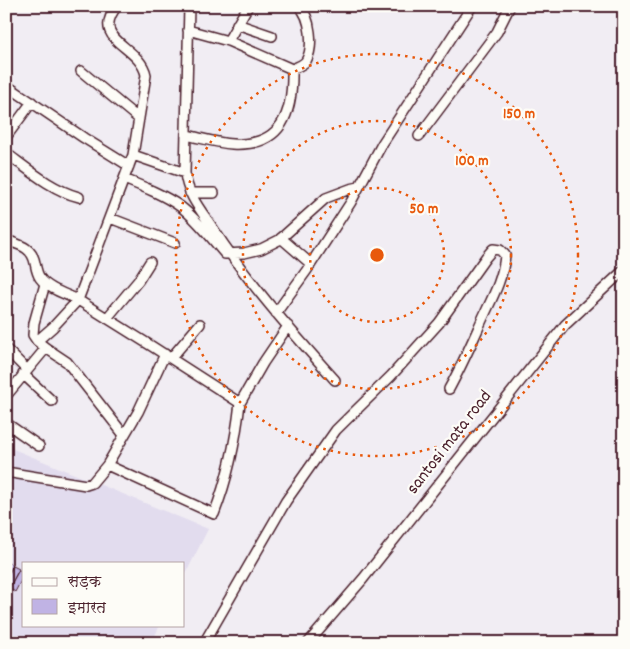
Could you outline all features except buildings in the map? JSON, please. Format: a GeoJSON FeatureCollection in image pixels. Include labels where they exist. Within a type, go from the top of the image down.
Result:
{"type":"FeatureCollection","features":[{"type":"Feature","properties":{"kind":"street"},"geometry":{"type":"LineString","coordinates":[[37,341],[78,300],[133,155],[146,75],[145,67],[140,60],[113,37],[108,30],[108,21],[117,6]]}},
{"type":"Feature","properties":{"kind":"street"},"geometry":{"type":"LineString","coordinates":[[189,6],[185,173],[190,193],[229,253],[276,313],[335,380]]}},
{"type":"Feature","properties":{"kind":"street"},"geometry":{"type":"LineString","coordinates":[[228,41],[248,6]]}},
{"type":"Feature","properties":{"kind":"street"},"geometry":{"type":"LineString","coordinates":[[188,30],[228,41],[292,69],[303,64],[306,60],[310,42],[309,23],[307,16],[300,6]]}},
{"type":"Feature","properties":{"kind":"street"},"geometry":{"type":"LineString","coordinates":[[276,313],[311,264],[359,187],[382,144],[472,6]]}},
{"type":"Feature","properties":{"kind":"street"},"geometry":{"type":"LineString","coordinates":[[419,136],[497,32],[510,6]]}},
{"type":"Feature","properties":{"kind":"street"},"geometry":{"type":"LineString","coordinates":[[237,24],[272,36]]}},
{"type":"Feature","properties":{"kind":"street"},"geometry":{"type":"LineString","coordinates":[[186,135],[232,144],[257,142],[271,137],[278,130],[288,111],[293,92],[292,69]]}},
{"type":"Feature","properties":{"kind":"street"},"geometry":{"type":"LineString","coordinates":[[81,71],[139,119]]}},
{"type":"Feature","properties":{"kind":"street"},"geometry":{"type":"LineString","coordinates":[[6,85],[129,166]]}},
{"type":"Feature","properties":{"kind":"street"},"geometry":{"type":"LineString","coordinates":[[6,137],[32,102]]}},
{"type":"Feature","properties":{"kind":"street"},"geometry":{"type":"LineString","coordinates":[[6,153],[34,174],[68,194],[78,197]]}},
{"type":"Feature","properties":{"kind":"street"},"geometry":{"type":"LineString","coordinates":[[133,155],[185,173]]}},
{"type":"Feature","properties":{"kind":"street"},"geometry":{"type":"LineString","coordinates":[[124,179],[165,197],[182,208],[201,225],[225,254],[244,253],[261,249],[281,238],[326,198],[350,188],[359,187]]}},
{"type":"Feature","properties":{"kind":"street"},"geometry":{"type":"LineString","coordinates":[[190,193],[214,193]]}},
{"type":"Feature","properties":{"kind":"street"},"geometry":{"type":"LineString","coordinates":[[110,218],[175,243]]}},
{"type":"Feature","properties":{"kind":"street"},"geometry":{"type":"LineString","coordinates":[[281,238],[311,264]]}},
{"type":"Feature","properties":{"kind":"street"},"geometry":{"type":"LineString","coordinates":[[6,240],[30,250],[34,257],[37,272],[45,284],[78,300],[240,403]]}},
{"type":"Feature","properties":{"kind":"street"},"geometry":{"type":"LineString","coordinates":[[204,643],[286,501],[336,430],[391,376],[439,323],[493,249],[500,250],[505,255],[496,290],[464,362],[449,389]]}},
{"type":"Feature","properties":{"kind":"street"},"geometry":{"type":"LineString","coordinates":[[107,318],[138,281],[150,262]]}},
{"type":"Feature","properties":{"kind":"street","name":"santosi mata road"},"geometry":{"type":"LineString","coordinates":[[308,643],[363,579],[565,325],[624,270]]}},
{"type":"Feature","properties":{"kind":"street"},"geometry":{"type":"LineString","coordinates":[[45,284],[34,323],[33,335],[37,341],[67,362],[124,435]]}},
{"type":"Feature","properties":{"kind":"street"},"geometry":{"type":"LineString","coordinates":[[6,472],[86,484],[92,483],[107,465],[168,356],[200,324]]}},
{"type":"Feature","properties":{"kind":"street"},"geometry":{"type":"LineString","coordinates":[[107,465],[214,514],[220,499],[233,444],[240,403],[263,363],[288,326]]}},
{"type":"Feature","properties":{"kind":"street"},"geometry":{"type":"LineString","coordinates":[[6,348],[52,401]]}},
{"type":"Feature","properties":{"kind":"street"},"geometry":{"type":"LineString","coordinates":[[6,396],[46,348]]}},
{"type":"Feature","properties":{"kind":"street"},"geometry":{"type":"LineString","coordinates":[[6,423],[39,446]]}},
{"type":"Feature","properties":{"kind":"shaded area"},"geometry":{"type":"Polygon","coordinates":[[[6,446],[208,529],[185,575],[185,562],[22,562],[22,626],[160,626],[154,638],[162,643],[6,643],[6,446]]]}}]}
